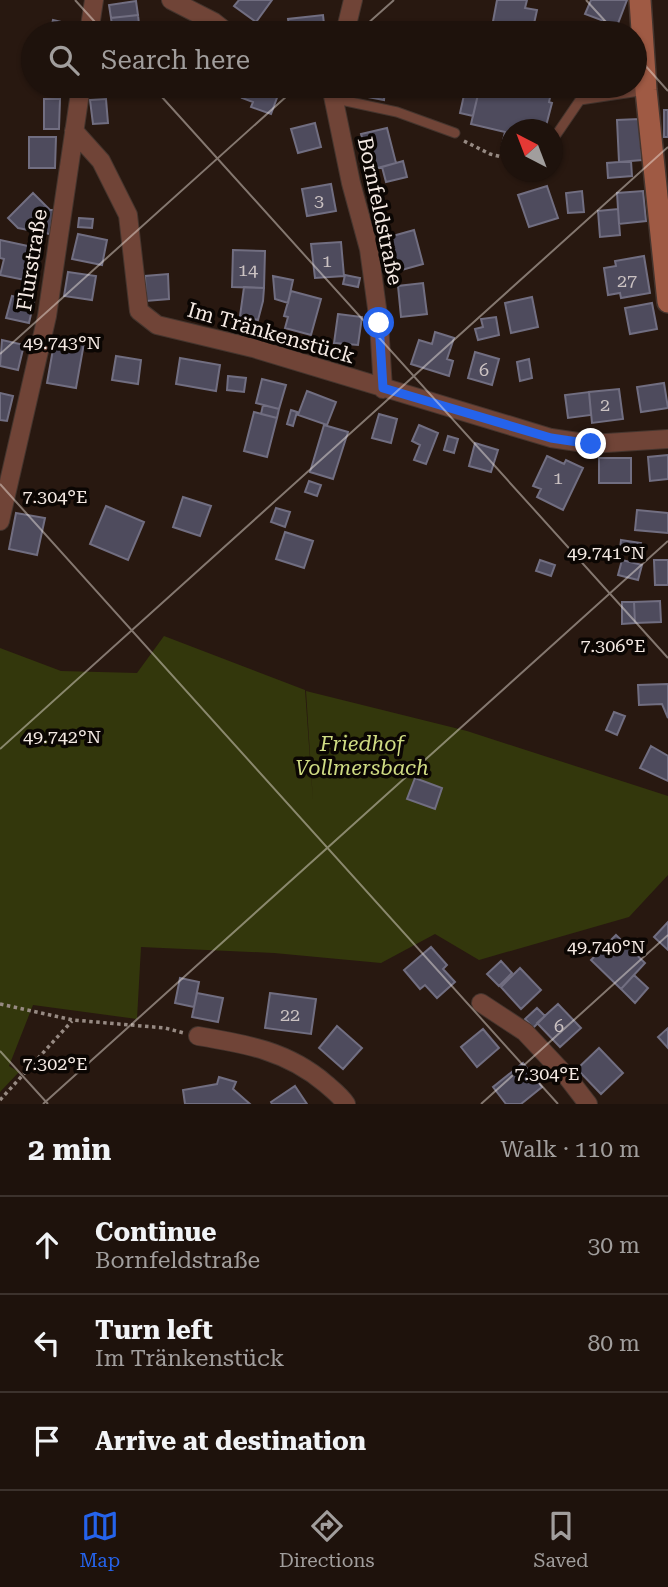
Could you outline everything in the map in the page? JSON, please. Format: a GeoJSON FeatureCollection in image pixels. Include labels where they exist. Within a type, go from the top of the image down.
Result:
{"type":"FeatureCollection","features":[{"type":"Feature","properties":{"kind":"main road"},"geometry":{"type":"LineString","coordinates":[[640,0],[641,21]]}},
{"type":"Feature","properties":{"kind":"main road"},"geometry":{"type":"LineString","coordinates":[[647,98],[668,303]]}},
{"type":"Feature","properties":{"kind":"street"},"geometry":{"type":"LineString","coordinates":[[91,21],[94,0]]}},
{"type":"Feature","properties":{"kind":"street"},"geometry":{"type":"LineString","coordinates":[[171,0],[212,21]]}},
{"type":"Feature","properties":{"kind":"street"},"geometry":{"type":"LineString","coordinates":[[348,21],[353,0]]}},
{"type":"Feature","properties":{"kind":"street","name":"Flurstraße"},"geometry":{"type":"LineString","coordinates":[[0,521],[47,316],[79,98]]}},
{"type":"Feature","properties":{"kind":"street","name":"Bornfeldstraße"},"geometry":{"type":"LineString","coordinates":[[332,98],[369,249],[379,323],[383,388]]}},
{"type":"Feature","properties":{"kind":"street","name":"Im Tränkenstück"},"geometry":{"type":"LineString","coordinates":[[74,131],[101,161],[128,215],[139,311],[157,325],[253,348],[551,438],[591,444],[668,439]]}},
{"type":"Feature","properties":{"kind":"street"},"geometry":{"type":"LineString","coordinates":[[481,1003],[524,1032],[568,1078],[588,1104]]}},
{"type":"Feature","properties":{"kind":"street"},"geometry":{"type":"LineString","coordinates":[[198,1036],[267,1050],[306,1067],[343,1099],[345,1104]]}},
{"type":"Feature","properties":{"kind":"lane"},"geometry":{"type":"LineString","coordinates":[[339,98],[397,112],[455,132]]}},
{"type":"Feature","properties":{"kind":"lane"},"geometry":{"type":"LineString","coordinates":[[563,125],[580,100],[593,98]]}},
{"type":"Feature","properties":{"kind":"path"},"geometry":{"type":"LineString","coordinates":[[455,132],[463,140],[500,156]]}},
{"type":"Feature","properties":{"kind":"path"},"geometry":{"type":"LineString","coordinates":[[0,1004],[73,1020],[165,1028],[198,1036]]}},
{"type":"Feature","properties":{"kind":"path"},"geometry":{"type":"LineString","coordinates":[[0,1100],[73,1020]]}},
{"type":"Feature","properties":{"kind":"green space","name":"Friedhof Vollmersbach"},"geometry":{"type":"Polygon","coordinates":[[[164,636],[305,690],[313,801],[306,691],[467,731],[668,796],[668,875],[629,917],[479,960],[435,934],[381,963],[274,953],[141,947],[137,1019],[33,1005],[9,1066],[19,1072],[0,1092],[0,648],[61,671],[137,673],[164,636]]]}},
{"type":"Feature","properties":{"kind":"building"},"geometry":{"type":"Polygon","coordinates":[[[239,0],[272,0],[257,21],[234,6],[239,0]]]}},
{"type":"Feature","properties":{"kind":"building"},"geometry":{"type":"Polygon","coordinates":[[[497,0],[527,0],[525,8],[537,10],[535,21],[493,21],[497,0]]]}},
{"type":"Feature","properties":{"kind":"building"},"geometry":{"type":"Polygon","coordinates":[[[591,0],[627,0],[619,21],[604,21],[585,14],[591,0]]]}},
{"type":"Feature","properties":{"kind":"building"},"geometry":{"type":"Polygon","coordinates":[[[136,1],[138,15],[111,18],[109,5],[136,1]]]}},
{"type":"Feature","properties":{"kind":"building"},"geometry":{"type":"Polygon","coordinates":[[[138,15],[139,21],[111,21],[111,18],[138,15]]]}},
{"type":"Feature","properties":{"kind":"building"},"geometry":{"type":"Polygon","coordinates":[[[323,15],[324,21],[288,21],[323,15]]]}},
{"type":"Feature","properties":{"kind":"building"},"geometry":{"type":"Polygon","coordinates":[[[242,98],[277,98],[271,114],[251,107],[253,102],[242,98]]]}},
{"type":"Feature","properties":{"kind":"building"},"geometry":{"type":"Polygon","coordinates":[[[463,98],[477,98],[473,116],[460,113],[463,98]]]}},
{"type":"Feature","properties":{"kind":"building"},"geometry":{"type":"Polygon","coordinates":[[[477,98],[550,98],[549,102],[552,103],[548,119],[500,119],[500,131],[471,124],[477,98]]]}},
{"type":"Feature","properties":{"kind":"building"},"geometry":{"type":"Polygon","coordinates":[[[44,99],[60,99],[59,129],[44,129],[44,99]]]}},
{"type":"Feature","properties":{"kind":"building"},"geometry":{"type":"Polygon","coordinates":[[[106,99],[108,123],[93,124],[90,100],[106,99]]]}},
{"type":"Feature","properties":{"kind":"building"},"geometry":{"type":"Polygon","coordinates":[[[664,110],[668,110],[668,137],[664,137],[664,110]]]}},
{"type":"Feature","properties":{"kind":"building"},"geometry":{"type":"Polygon","coordinates":[[[639,119],[642,160],[619,162],[617,120],[639,119]]]}},
{"type":"Feature","properties":{"kind":"building"},"geometry":{"type":"Polygon","coordinates":[[[315,123],[321,147],[298,153],[291,129],[315,123]]]}},
{"type":"Feature","properties":{"kind":"building"},"geometry":{"type":"Polygon","coordinates":[[[387,128],[396,163],[370,170],[361,134],[387,128]]]}},
{"type":"Feature","properties":{"kind":"building"},"geometry":{"type":"Polygon","coordinates":[[[29,137],[56,137],[55,168],[29,168],[29,137]]]}},
{"type":"Feature","properties":{"kind":"building"},"geometry":{"type":"Polygon","coordinates":[[[403,161],[407,177],[386,182],[382,167],[403,161]]]}},
{"type":"Feature","properties":{"kind":"building"},"geometry":{"type":"Polygon","coordinates":[[[631,161],[632,176],[608,178],[607,163],[631,161]]]}},
{"type":"Feature","properties":{"kind":"building"},"geometry":{"type":"Polygon","coordinates":[[[331,184],[336,211],[307,216],[302,189],[331,184]]]}},
{"type":"Feature","properties":{"kind":"building"},"geometry":{"type":"Polygon","coordinates":[[[547,186],[558,218],[529,227],[518,195],[547,186]]]}},
{"type":"Feature","properties":{"kind":"building"},"geometry":{"type":"Polygon","coordinates":[[[582,191],[584,212],[568,213],[566,193],[582,191]]]}},
{"type":"Feature","properties":{"kind":"building"},"geometry":{"type":"Polygon","coordinates":[[[643,191],[646,221],[619,224],[617,193],[643,191]]]}},
{"type":"Feature","properties":{"kind":"building"},"geometry":{"type":"Polygon","coordinates":[[[33,193],[50,210],[54,210],[50,234],[18,228],[8,218],[33,193]]]}},
{"type":"Feature","properties":{"kind":"building"},"geometry":{"type":"Polygon","coordinates":[[[618,209],[620,235],[600,237],[598,211],[618,209]]]}},
{"type":"Feature","properties":{"kind":"building"},"geometry":{"type":"Polygon","coordinates":[[[79,218],[93,219],[92,228],[78,227],[79,218]]]}},
{"type":"Feature","properties":{"kind":"building"},"geometry":{"type":"Polygon","coordinates":[[[414,230],[423,264],[398,271],[389,237],[414,230]]]}},
{"type":"Feature","properties":{"kind":"building"},"geometry":{"type":"Polygon","coordinates":[[[78,234],[107,240],[102,265],[72,259],[78,234]]]}},
{"type":"Feature","properties":{"kind":"building"},"geometry":{"type":"Polygon","coordinates":[[[0,240],[42,249],[35,282],[0,275],[4,259],[0,258],[0,240]]]}},
{"type":"Feature","properties":{"kind":"building"},"geometry":{"type":"Polygon","coordinates":[[[341,242],[344,276],[315,278],[311,244],[341,242]]]}},
{"type":"Feature","properties":{"kind":"building"},"geometry":{"type":"Polygon","coordinates":[[[233,250],[265,251],[264,288],[232,287],[233,250]]]}},
{"type":"Feature","properties":{"kind":"building"},"geometry":{"type":"Polygon","coordinates":[[[644,256],[650,293],[621,298],[620,293],[608,295],[604,268],[616,266],[615,261],[644,256]]]}},
{"type":"Feature","properties":{"kind":"building"},"geometry":{"type":"Polygon","coordinates":[[[68,272],[96,276],[92,300],[64,296],[68,272]]]}},
{"type":"Feature","properties":{"kind":"building"},"geometry":{"type":"Polygon","coordinates":[[[168,274],[169,299],[146,301],[145,276],[168,274]]]}},
{"type":"Feature","properties":{"kind":"building"},"geometry":{"type":"Polygon","coordinates":[[[345,275],[360,278],[358,287],[343,284],[345,275]]]}},
{"type":"Feature","properties":{"kind":"building"},"geometry":{"type":"Polygon","coordinates":[[[273,276],[293,280],[288,303],[275,299],[273,276]]]}},
{"type":"Feature","properties":{"kind":"building"},"geometry":{"type":"Polygon","coordinates":[[[423,283],[427,314],[401,317],[398,286],[423,283]]]}},
{"type":"Feature","properties":{"kind":"building"},"geometry":{"type":"Polygon","coordinates":[[[244,287],[264,288],[258,320],[240,316],[244,287]]]}},
{"type":"Feature","properties":{"kind":"building"},"geometry":{"type":"Polygon","coordinates":[[[291,291],[321,299],[311,335],[285,328],[288,317],[284,316],[291,291]]]}},
{"type":"Feature","properties":{"kind":"building"},"geometry":{"type":"Polygon","coordinates":[[[12,296],[34,301],[29,323],[6,318],[12,296]]]}},
{"type":"Feature","properties":{"kind":"building"},"geometry":{"type":"Polygon","coordinates":[[[532,297],[538,327],[511,333],[505,303],[532,297]]]}},
{"type":"Feature","properties":{"kind":"building"},"geometry":{"type":"Polygon","coordinates":[[[652,303],[657,329],[630,334],[625,308],[652,303]]]}},
{"type":"Feature","properties":{"kind":"building"},"geometry":{"type":"Polygon","coordinates":[[[338,314],[362,317],[358,345],[334,343],[338,314]]]}},
{"type":"Feature","properties":{"kind":"building"},"geometry":{"type":"Polygon","coordinates":[[[496,317],[499,335],[478,340],[475,329],[483,327],[481,319],[496,317]]]}},
{"type":"Feature","properties":{"kind":"building"},"geometry":{"type":"Polygon","coordinates":[[[435,332],[454,338],[447,359],[453,361],[449,376],[411,364],[419,340],[432,344],[435,332]]]}},
{"type":"Feature","properties":{"kind":"building"},"geometry":{"type":"Polygon","coordinates":[[[55,338],[84,343],[76,388],[47,383],[55,338]]]}},
{"type":"Feature","properties":{"kind":"building"},"geometry":{"type":"Polygon","coordinates":[[[2,340],[24,345],[18,370],[0,366],[2,340]]]}},
{"type":"Feature","properties":{"kind":"building"},"geometry":{"type":"Polygon","coordinates":[[[475,352],[499,359],[492,385],[468,378],[475,352]]]}},
{"type":"Feature","properties":{"kind":"building"},"geometry":{"type":"Polygon","coordinates":[[[116,356],[141,360],[138,384],[112,380],[116,356]]]}},
{"type":"Feature","properties":{"kind":"building"},"geometry":{"type":"Polygon","coordinates":[[[180,358],[220,365],[216,391],[176,384],[180,358]]]}},
{"type":"Feature","properties":{"kind":"building"},"geometry":{"type":"Polygon","coordinates":[[[529,359],[532,378],[520,381],[517,362],[529,359]]]}},
{"type":"Feature","properties":{"kind":"building"},"geometry":{"type":"Polygon","coordinates":[[[228,376],[246,378],[244,392],[227,390],[228,376]]]}},
{"type":"Feature","properties":{"kind":"building"},"geometry":{"type":"Polygon","coordinates":[[[262,379],[286,385],[279,409],[256,403],[262,379]]]}},
{"type":"Feature","properties":{"kind":"building"},"geometry":{"type":"Polygon","coordinates":[[[664,383],[668,408],[641,412],[637,387],[664,383]]]}},
{"type":"Feature","properties":{"kind":"building"},"geometry":{"type":"Polygon","coordinates":[[[619,389],[623,419],[592,423],[589,392],[619,389]]]}},
{"type":"Feature","properties":{"kind":"building"},"geometry":{"type":"Polygon","coordinates":[[[307,391],[336,402],[327,425],[298,415],[307,391]]]}},
{"type":"Feature","properties":{"kind":"building"},"geometry":{"type":"Polygon","coordinates":[[[589,392],[591,415],[568,418],[565,395],[589,392]]]}},
{"type":"Feature","properties":{"kind":"building"},"geometry":{"type":"Polygon","coordinates":[[[0,393],[13,396],[7,421],[0,420],[0,393]]]}},
{"type":"Feature","properties":{"kind":"building"},"geometry":{"type":"Polygon","coordinates":[[[263,405],[279,409],[277,418],[261,414],[263,405]]]}},
{"type":"Feature","properties":{"kind":"building"},"geometry":{"type":"Polygon","coordinates":[[[291,410],[297,412],[293,426],[287,424],[291,410]]]}},
{"type":"Feature","properties":{"kind":"building"},"geometry":{"type":"Polygon","coordinates":[[[254,412],[277,418],[267,457],[244,451],[254,412]]]}},
{"type":"Feature","properties":{"kind":"building"},"geometry":{"type":"Polygon","coordinates":[[[379,414],[397,419],[391,443],[372,438],[379,414]]]}},
{"type":"Feature","properties":{"kind":"building"},"geometry":{"type":"Polygon","coordinates":[[[324,425],[348,432],[333,479],[310,472],[324,425]]]}},
{"type":"Feature","properties":{"kind":"building"},"geometry":{"type":"Polygon","coordinates":[[[419,425],[438,433],[426,464],[414,460],[420,445],[412,441],[419,425]]]}},
{"type":"Feature","properties":{"kind":"building"},"geometry":{"type":"Polygon","coordinates":[[[448,436],[458,439],[454,453],[444,450],[448,436]]]}},
{"type":"Feature","properties":{"kind":"building"},"geometry":{"type":"Polygon","coordinates":[[[475,443],[498,450],[491,472],[469,466],[475,443]]]}},
{"type":"Feature","properties":{"kind":"building"},"geometry":{"type":"Polygon","coordinates":[[[668,455],[668,479],[650,481],[648,457],[668,455]]]}},
{"type":"Feature","properties":{"kind":"building"},"geometry":{"type":"Polygon","coordinates":[[[547,456],[564,464],[566,460],[583,468],[563,510],[537,497],[541,489],[533,486],[547,456]]]}},
{"type":"Feature","properties":{"kind":"building"},"geometry":{"type":"Polygon","coordinates":[[[599,458],[631,458],[631,483],[599,483],[599,458]]]}},
{"type":"Feature","properties":{"kind":"building"},"geometry":{"type":"Polygon","coordinates":[[[309,481],[321,485],[317,496],[305,492],[309,481]]]}},
{"type":"Feature","properties":{"kind":"building"},"geometry":{"type":"Polygon","coordinates":[[[183,497],[211,506],[200,536],[173,527],[183,497]]]}},
{"type":"Feature","properties":{"kind":"building"},"geometry":{"type":"Polygon","coordinates":[[[106,506],[144,522],[128,560],[90,544],[106,506]]]}},
{"type":"Feature","properties":{"kind":"building"},"geometry":{"type":"Polygon","coordinates":[[[276,508],[290,512],[285,527],[271,522],[276,508]]]}},
{"type":"Feature","properties":{"kind":"building"},"geometry":{"type":"Polygon","coordinates":[[[637,510],[668,513],[668,533],[635,530],[637,510]]]}},
{"type":"Feature","properties":{"kind":"building"},"geometry":{"type":"Polygon","coordinates":[[[16,513],[45,518],[37,555],[9,549],[16,513]]]}},
{"type":"Feature","properties":{"kind":"building"},"geometry":{"type":"Polygon","coordinates":[[[285,532],[313,541],[304,568],[276,559],[285,532]]]}},
{"type":"Feature","properties":{"kind":"building"},"geometry":{"type":"Polygon","coordinates":[[[621,540],[641,543],[639,553],[620,550],[621,540]]]}},
{"type":"Feature","properties":{"kind":"building"},"geometry":{"type":"Polygon","coordinates":[[[540,560],[555,565],[551,576],[536,571],[540,560]]]}},
{"type":"Feature","properties":{"kind":"building"},"geometry":{"type":"Polygon","coordinates":[[[622,560],[642,565],[638,580],[618,575],[622,560]]]}},
{"type":"Feature","properties":{"kind":"building"},"geometry":{"type":"Polygon","coordinates":[[[654,560],[668,560],[668,585],[655,585],[654,560]]]}},
{"type":"Feature","properties":{"kind":"building"},"geometry":{"type":"Polygon","coordinates":[[[660,601],[661,622],[635,623],[634,602],[660,601]]]}},
{"type":"Feature","properties":{"kind":"building"},"geometry":{"type":"Polygon","coordinates":[[[622,602],[634,602],[635,623],[622,624],[622,602]]]}},
{"type":"Feature","properties":{"kind":"building"},"geometry":{"type":"Polygon","coordinates":[[[668,684],[668,718],[662,704],[639,705],[638,685],[668,684]]]}},
{"type":"Feature","properties":{"kind":"building"},"geometry":{"type":"Polygon","coordinates":[[[614,712],[625,716],[617,735],[606,730],[614,712]]]}},
{"type":"Feature","properties":{"kind":"building"},"geometry":{"type":"Polygon","coordinates":[[[651,746],[668,756],[668,781],[640,768],[651,746]]]}},
{"type":"Feature","properties":{"kind":"building"},"geometry":{"type":"Polygon","coordinates":[[[415,778],[442,788],[435,809],[407,799],[415,778]]]}},
{"type":"Feature","properties":{"kind":"building"},"geometry":{"type":"Polygon","coordinates":[[[668,922],[668,950],[654,937],[668,922]]]}},
{"type":"Feature","properties":{"kind":"building"},"geometry":{"type":"Polygon","coordinates":[[[616,935],[645,963],[621,989],[591,960],[616,935]]]}},
{"type":"Feature","properties":{"kind":"building"},"geometry":{"type":"Polygon","coordinates":[[[431,947],[447,965],[443,969],[455,982],[437,998],[425,985],[420,989],[404,970],[431,947]]]}},
{"type":"Feature","properties":{"kind":"building"},"geometry":{"type":"Polygon","coordinates":[[[501,961],[512,973],[499,986],[487,974],[501,961]]]}},
{"type":"Feature","properties":{"kind":"building"},"geometry":{"type":"Polygon","coordinates":[[[520,968],[541,990],[521,1009],[501,987],[520,968]]]}},
{"type":"Feature","properties":{"kind":"building"},"geometry":{"type":"Polygon","coordinates":[[[634,975],[648,988],[635,1003],[621,989],[634,975]]]}},
{"type":"Feature","properties":{"kind":"building"},"geometry":{"type":"Polygon","coordinates":[[[180,978],[199,982],[194,1007],[175,1003],[180,978]]]}},
{"type":"Feature","properties":{"kind":"building"},"geometry":{"type":"Polygon","coordinates":[[[197,993],[223,998],[218,1022],[192,1017],[197,993]]]}},
{"type":"Feature","properties":{"kind":"building"},"geometry":{"type":"Polygon","coordinates":[[[270,993],[316,999],[311,1034],[265,1028],[270,993]]]}},
{"type":"Feature","properties":{"kind":"building"},"geometry":{"type":"Polygon","coordinates":[[[558,1004],[581,1028],[560,1047],[537,1023],[558,1004]]]}},
{"type":"Feature","properties":{"kind":"building"},"geometry":{"type":"Polygon","coordinates":[[[537,1008],[545,1016],[533,1028],[525,1019],[537,1008]]]}},
{"type":"Feature","properties":{"kind":"building"},"geometry":{"type":"Polygon","coordinates":[[[337,1026],[362,1048],[343,1069],[319,1048],[337,1026]]]}},
{"type":"Feature","properties":{"kind":"building"},"geometry":{"type":"Polygon","coordinates":[[[668,1028],[668,1048],[658,1037],[668,1028]]]}},
{"type":"Feature","properties":{"kind":"building"},"geometry":{"type":"Polygon","coordinates":[[[483,1029],[499,1048],[477,1067],[461,1047],[483,1029]]]}},
{"type":"Feature","properties":{"kind":"building"},"geometry":{"type":"Polygon","coordinates":[[[599,1048],[623,1073],[601,1094],[577,1069],[599,1048]]]}},
{"type":"Feature","properties":{"kind":"building"},"geometry":{"type":"Polygon","coordinates":[[[523,1063],[542,1087],[521,1104],[506,1104],[493,1087],[523,1063]]]}},
{"type":"Feature","properties":{"kind":"building"},"geometry":{"type":"Polygon","coordinates":[[[219,1077],[236,1082],[233,1089],[250,1104],[185,1104],[183,1090],[217,1084],[219,1077]]]}},
{"type":"Feature","properties":{"kind":"building"},"geometry":{"type":"Polygon","coordinates":[[[295,1086],[307,1104],[272,1104],[271,1102],[295,1086]]]}},
{"type":"Feature","properties":{"kind":"route"},"geometry":{"type":"LineString","coordinates":[[379,323],[383,388],[551,438],[591,444]]}}]}
